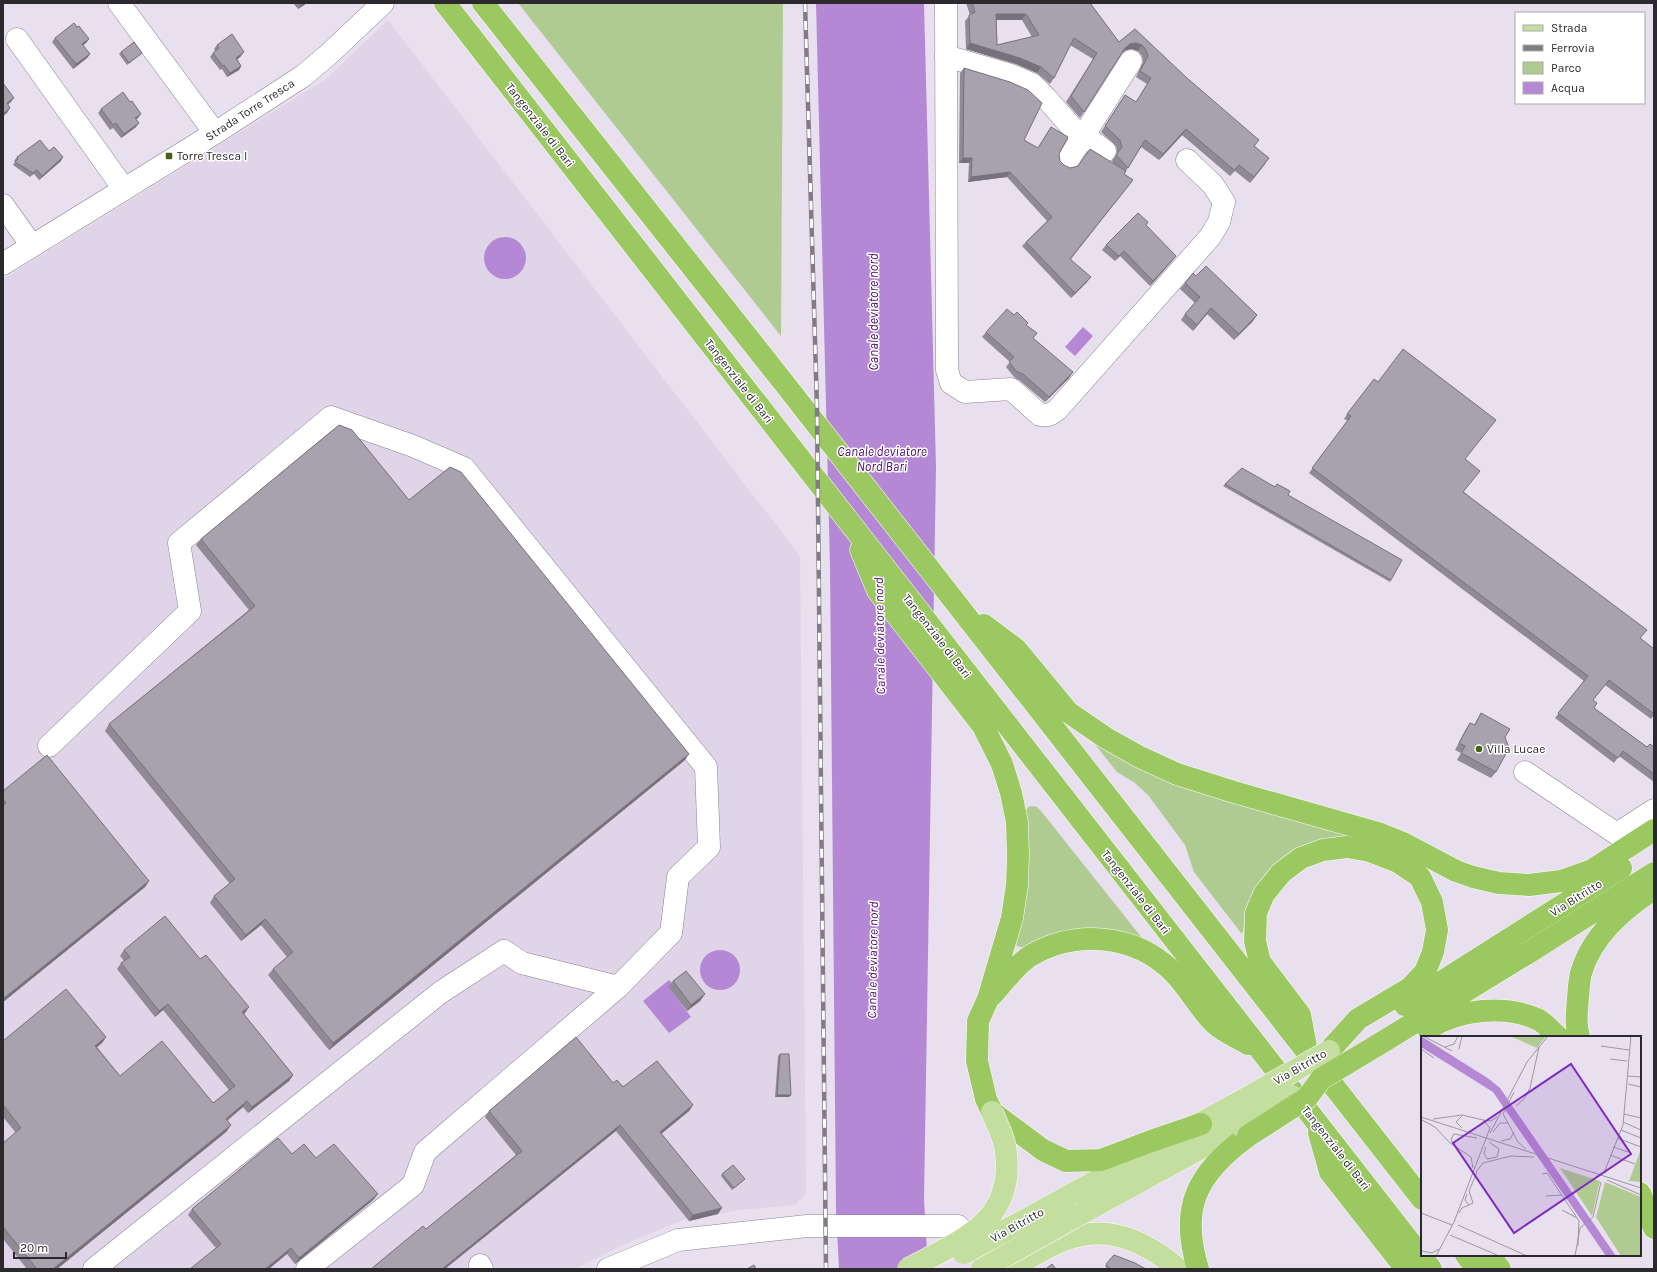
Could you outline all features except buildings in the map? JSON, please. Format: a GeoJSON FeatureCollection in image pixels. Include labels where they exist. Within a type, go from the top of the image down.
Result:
{"type":"FeatureCollection","features":[{"type":"Feature","properties":{"kind":"highway","name":"Tangenziale di Bari"},"geometry":{"type":"LineString","coordinates":[[445,3],[850,525],[878,591],[944,659],[1259,1050],[1431,1269]]}},
{"type":"Feature","properties":{"kind":"highway"},"geometry":{"type":"LineString","coordinates":[[483,3],[961,608],[1421,1198]]}},
{"type":"Feature","properties":{"kind":"highway"},"geometry":{"type":"LineString","coordinates":[[961,608],[1016,649],[1068,712],[1106,738],[1140,757],[1177,774],[1227,790],[1378,833],[1403,843],[1456,871],[1473,877],[1499,883],[1529,884],[1561,881],[1592,870],[1654,830]]}},
{"type":"Feature","properties":{"kind":"highway"},"geometry":{"type":"LineString","coordinates":[[944,659],[983,726],[1002,764],[1011,793],[1017,822],[1017,885],[1012,918],[988,999],[978,1021],[978,1061],[986,1099],[992,1112],[1043,1150],[1066,1161],[1102,1160],[1200,1124]]}},
{"type":"Feature","properties":{"kind":"highway","name":"Via Bitritto"},"geometry":{"type":"LineString","coordinates":[[1370,1038],[1654,847]]}},
{"type":"Feature","properties":{"kind":"highway"},"geometry":{"type":"LineString","coordinates":[[1307,1051],[1300,1016],[1260,962],[1255,941],[1256,913],[1264,894],[1276,878],[1300,858],[1329,849],[1347,848],[1370,850],[1398,862],[1420,877],[1432,902],[1437,930],[1433,952],[1425,972],[1410,988],[1358,1019],[1335,1059]]}},
{"type":"Feature","properties":{"kind":"highway","name":"Via Bitritto"},"geometry":{"type":"LineString","coordinates":[[1245,1131],[1307,1098],[1335,1059],[1370,1038],[1528,953],[1654,872]]}},
{"type":"Feature","properties":{"kind":"highway"},"geometry":{"type":"LineString","coordinates":[[1579,1036],[1575,1024],[1581,973],[1593,944],[1612,921],[1634,902],[1654,889]]}},
{"type":"Feature","properties":{"kind":"highway"},"geometry":{"type":"LineString","coordinates":[[988,999],[1029,957],[1052,945],[1100,938],[1123,942],[1147,952],[1172,971],[1215,1024],[1259,1050]]}},
{"type":"Feature","properties":{"kind":"highway"},"geometry":{"type":"LineString","coordinates":[[1335,1059],[1385,1057],[1438,1022],[1472,1010],[1514,1012],[1540,1021],[1557,1036]]}},
{"type":"Feature","properties":{"kind":"highway"},"geometry":{"type":"LineString","coordinates":[[1316,1122],[1330,1172],[1406,1269]]}},
{"type":"Feature","properties":{"kind":"highway"},"geometry":{"type":"LineString","coordinates":[[1198,1269],[1190,1240],[1191,1211],[1203,1178],[1245,1131]]}},
{"type":"Feature","properties":{"kind":"highway"},"geometry":{"type":"LineString","coordinates":[[1398,1168],[1421,1183]]}},
{"type":"Feature","properties":{"kind":"highway"},"geometry":{"type":"LineString","coordinates":[[1641,1196],[1654,1228]]}},
{"type":"Feature","properties":{"kind":"highway"},"geometry":{"type":"LineString","coordinates":[[1467,1256],[1477,1269]]}},
{"type":"Feature","properties":{"kind":"highway"},"geometry":{"type":"LineString","coordinates":[[1490,1256],[1500,1269]]}},
{"type":"Feature","properties":{"kind":"main road","name":"Via Bitritto"},"geometry":{"type":"LineString","coordinates":[[935,1269],[1232,1106],[1335,1059]]}},
{"type":"Feature","properties":{"kind":"main road"},"geometry":{"type":"LineString","coordinates":[[908,1269],[978,1229],[995,1212],[1003,1193],[1008,1170],[1005,1144],[992,1112]]}},
{"type":"Feature","properties":{"kind":"main road","name":"Via Bitritto"},"geometry":{"type":"LineString","coordinates":[[982,1269],[1082,1213],[1245,1131]]}},
{"type":"Feature","properties":{"kind":"main road"},"geometry":{"type":"LineString","coordinates":[[1009,1269],[1053,1245],[1078,1235],[1104,1234],[1121,1236],[1142,1243],[1178,1269]]}},
{"type":"Feature","properties":{"kind":"street"},"geometry":{"type":"LineString","coordinates":[[120,3],[215,133]]}},
{"type":"Feature","properties":{"kind":"street","name":"Strada Torre Tresca"},"geometry":{"type":"LineString","coordinates":[[3,264],[215,133],[303,76],[384,3]]}},
{"type":"Feature","properties":{"kind":"street"},"geometry":{"type":"LineString","coordinates":[[946,3],[947,370],[951,383],[965,392],[1012,389],[1040,415],[1049,415],[1057,410],[1210,237],[1219,222],[1224,202],[1213,185],[1187,160]]}},
{"type":"Feature","properties":{"kind":"street"},"geometry":{"type":"LineString","coordinates":[[18,39],[124,189]]}},
{"type":"Feature","properties":{"kind":"street"},"geometry":{"type":"LineString","coordinates":[[946,56],[1011,74],[1032,84],[1076,132],[1085,136],[1105,151]]}},
{"type":"Feature","properties":{"kind":"street"},"geometry":{"type":"LineString","coordinates":[[1068,160],[1085,136],[1131,61]]}},
{"type":"Feature","properties":{"kind":"street"},"geometry":{"type":"LineString","coordinates":[[3,204],[32,246]]}},
{"type":"Feature","properties":{"kind":"street"},"geometry":{"type":"LineString","coordinates":[[49,746],[190,611],[179,542],[330,417],[413,446],[464,468],[706,767],[708,847],[678,877],[672,933],[618,987],[425,1152],[413,1185],[307,1269]]}},
{"type":"Feature","properties":{"kind":"street"},"geometry":{"type":"LineString","coordinates":[[1526,772],[1617,834],[1654,810]]}},
{"type":"Feature","properties":{"kind":"street"},"geometry":{"type":"LineString","coordinates":[[94,1269],[441,992],[504,951],[522,963],[618,987]]}},
{"type":"Feature","properties":{"kind":"street"},"geometry":{"type":"LineString","coordinates":[[608,1269],[678,1240],[807,1226],[958,1226],[995,1269]]}},
{"type":"Feature","properties":{"kind":"shaded area"},"geometry":{"type":"Polygon","coordinates":[[[388,20],[800,556],[806,1194],[795,1205],[740,1210],[683,1220],[618,1247],[575,1269],[3,1269],[3,279],[326,79],[388,20]]]}},
{"type":"Feature","properties":{"kind":"green space"},"geometry":{"type":"Polygon","coordinates":[[[518,3],[783,3],[781,336],[518,3]]]}},
{"type":"Feature","properties":{"kind":"green space"},"geometry":{"type":"Polygon","coordinates":[[[1093,742],[1354,835],[1337,839],[1245,914],[1243,932],[1241,933],[1194,872],[1185,845],[1148,795],[1135,783],[1117,772],[1093,742]]]}},
{"type":"Feature","properties":{"kind":"green space"},"geometry":{"type":"Polygon","coordinates":[[[1028,807],[1037,807],[1041,811],[1142,938],[1024,948],[1017,946],[1016,942],[1025,812],[1028,807]]]}},
{"type":"Feature","properties":{"kind":"water","name":"Canale deviatore Nord Bari"},"geometry":{"type":"Polygon","coordinates":[[[816,3],[924,3],[936,467],[924,1199],[928,1269],[839,1269],[836,1209],[830,566],[816,3]]]}},
{"type":"Feature","properties":{"kind":"water"},"geometry":{"type":"Polygon","coordinates":[[[501,237],[509,237],[520,243],[526,254],[526,262],[520,273],[509,279],[501,279],[490,273],[484,262],[484,254],[490,243],[501,237]]]}},
{"type":"Feature","properties":{"kind":"water"},"geometry":{"type":"Polygon","coordinates":[[[1083,327],[1093,336],[1075,356],[1065,347],[1083,327]]]}},
{"type":"Feature","properties":{"kind":"water"},"geometry":{"type":"Polygon","coordinates":[[[724,950],[731,953],[737,959],[740,970],[739,978],[731,987],[724,990],[716,990],[709,987],[701,978],[700,966],[703,959],[712,951],[724,950]]]}},
{"type":"Feature","properties":{"kind":"water"},"geometry":{"type":"Polygon","coordinates":[[[669,980],[673,984],[669,988],[691,1017],[669,1033],[643,1001],[669,980]]]}},
{"type":"Feature","properties":{"kind":"railway"},"geometry":{"type":"LineString","coordinates":[[805,3],[817,408],[826,1269]]}},
{"type":"Feature","properties":{"kind":"place","name":"Torre Tresca I"},"geometry":{"type":"Point","coordinates":[169,156]}},
{"type":"Feature","properties":{"kind":"place","name":"Villa Lucae"},"geometry":{"type":"Point","coordinates":[1479,749]}},
{"type":"Feature","properties":{"kind":"water label","name":"Canale deviatore nord"},"geometry":{"type":"Point","coordinates":[873,312]}},
{"type":"Feature","properties":{"kind":"water label","name":"Canale deviatore nord"},"geometry":{"type":"Point","coordinates":[879,636]}},
{"type":"Feature","properties":{"kind":"water label","name":"Canale deviatore nord"},"geometry":{"type":"Point","coordinates":[872,960]}}]}
